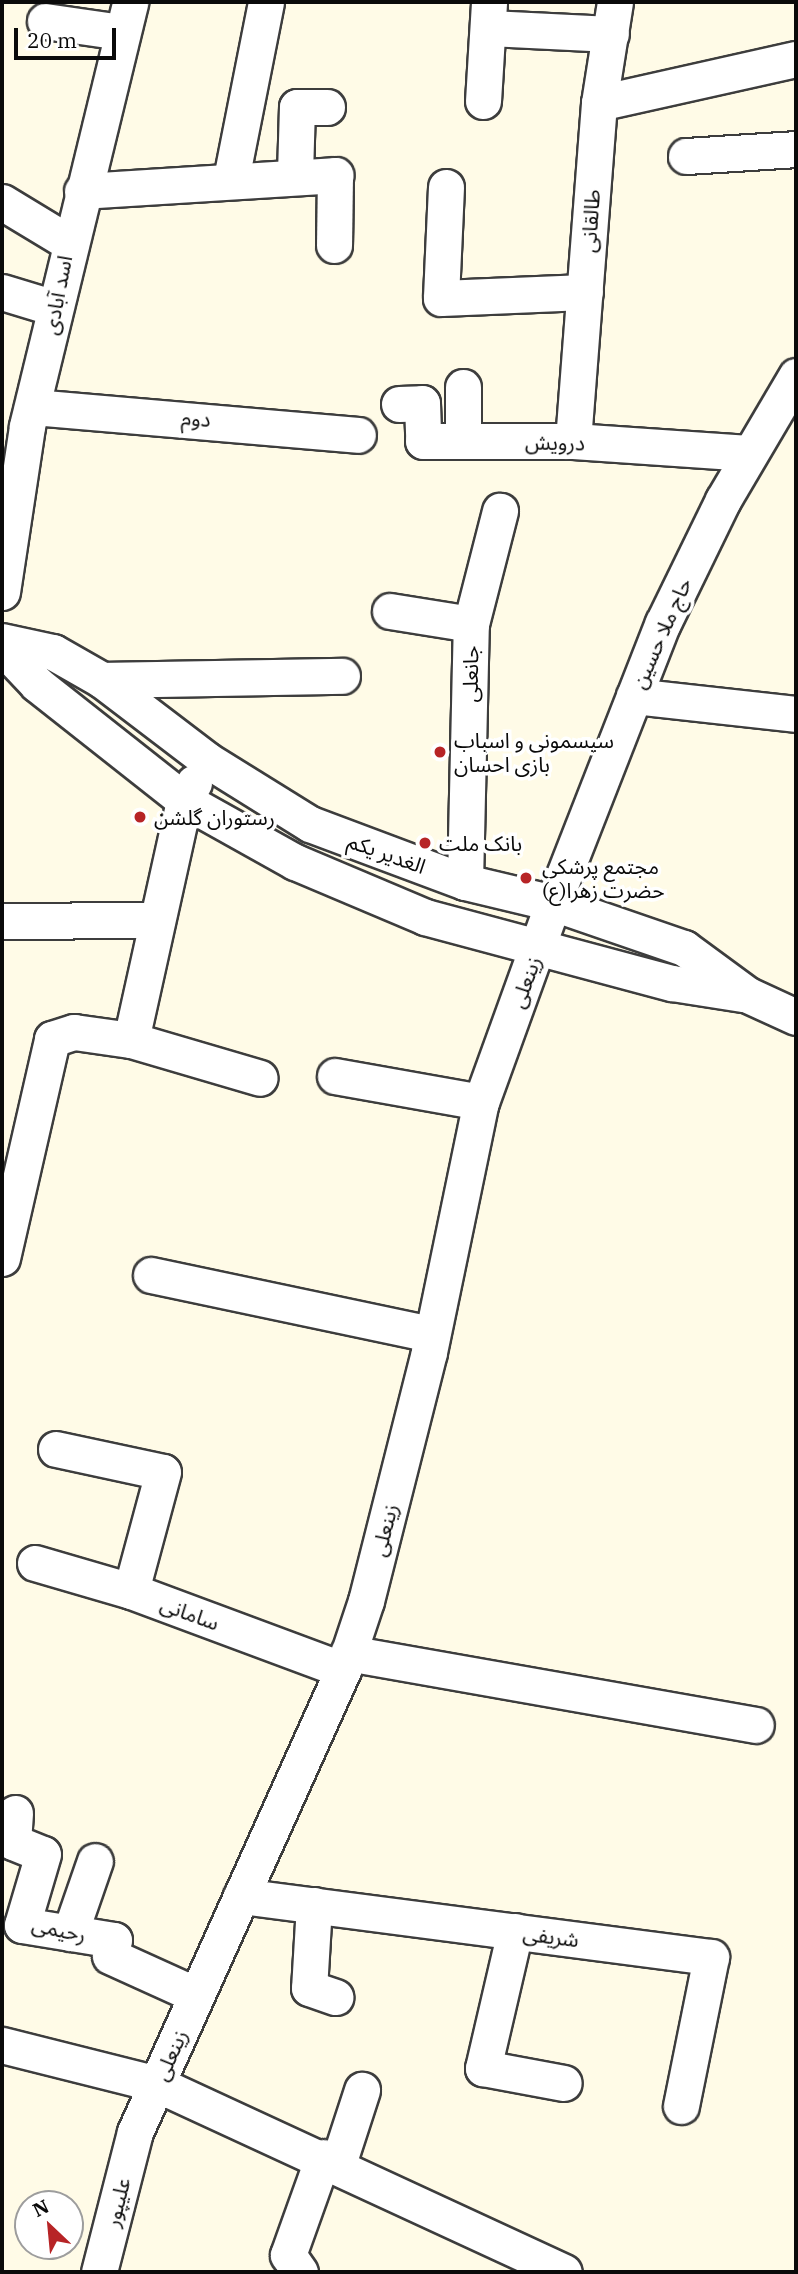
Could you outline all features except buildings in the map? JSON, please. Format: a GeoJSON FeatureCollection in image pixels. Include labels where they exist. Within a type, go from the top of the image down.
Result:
{"type":"FeatureCollection","features":[{"type":"Feature","properties":{"kind":"street"},"geometry":{"type":"LineString","coordinates":[[231,179],[266,2]]}},
{"type":"Feature","properties":{"kind":"street"},"geometry":{"type":"LineString","coordinates":[[483,102],[489,15],[613,18]]}},
{"type":"Feature","properties":{"kind":"street"},"geometry":{"type":"LineString","coordinates":[[45,22],[125,17]]}},
{"type":"Feature","properties":{"kind":"street","name":"اسد آبادی"},"geometry":{"type":"LineString","coordinates":[[2,592],[21,417],[55,308],[68,242],[125,17]]}},
{"type":"Feature","properties":{"kind":"street","name":"طالقانی"},"geometry":{"type":"LineString","coordinates":[[573,440],[599,103],[613,18]]}},
{"type":"Feature","properties":{"kind":"street"},"geometry":{"type":"LineString","coordinates":[[599,103],[796,59]]}},
{"type":"Feature","properties":{"kind":"street"},"geometry":{"type":"LineString","coordinates":[[295,174],[297,107],[327,107]]}},
{"type":"Feature","properties":{"kind":"street"},"geometry":{"type":"LineString","coordinates":[[686,156],[796,149]]}},
{"type":"Feature","properties":{"kind":"street"},"geometry":{"type":"LineString","coordinates":[[82,191],[295,174],[335,175],[334,244]]}},
{"type":"Feature","properties":{"kind":"street"},"geometry":{"type":"LineString","coordinates":[[446,187],[441,298],[585,292]]}},
{"type":"Feature","properties":{"kind":"street"},"geometry":{"type":"LineString","coordinates":[[2,202],[68,242]]}},
{"type":"Feature","properties":{"kind":"street"},"geometry":{"type":"LineString","coordinates":[[2,292],[55,308]]}},
{"type":"Feature","properties":{"kind":"street","name":"حاج ملا حسین"},"geometry":{"type":"LineString","coordinates":[[553,903],[663,623],[749,453],[796,376]]}},
{"type":"Feature","properties":{"kind":"street"},"geometry":{"type":"LineString","coordinates":[[463,387],[463,441]]}},
{"type":"Feature","properties":{"kind":"street","name":"درویش"},"geometry":{"type":"LineString","coordinates":[[399,404],[422,403],[423,441],[573,440],[749,453]]}},
{"type":"Feature","properties":{"kind":"street","name":"دوم"},"geometry":{"type":"LineString","coordinates":[[21,417],[358,435]]}},
{"type":"Feature","properties":{"kind":"street","name":"جانعلی"},"geometry":{"type":"LineString","coordinates":[[465,882],[471,624],[500,511]]}},
{"type":"Feature","properties":{"kind":"street"},"geometry":{"type":"LineString","coordinates":[[390,611],[471,624]]}},
{"type":"Feature","properties":{"kind":"street","name":"الغدیر یکم"},"geometry":{"type":"LineString","coordinates":[[2,641],[53,652],[102,680],[207,760],[310,824],[465,882],[553,903],[684,948],[748,995],[796,1017]]}},
{"type":"Feature","properties":{"kind":"street"},"geometry":{"type":"LineString","coordinates":[[2,647],[37,684],[184,800],[295,862],[413,912],[538,949],[748,995]]}},
{"type":"Feature","properties":{"kind":"street"},"geometry":{"type":"LineString","coordinates":[[102,680],[342,676]]}},
{"type":"Feature","properties":{"kind":"street"},"geometry":{"type":"LineString","coordinates":[[634,696],[796,714]]}},
{"type":"Feature","properties":{"kind":"street"},"geometry":{"type":"LineString","coordinates":[[131,1040],[184,800],[207,760]]}},
{"type":"Feature","properties":{"kind":"street","name":"زینعلی"},"geometry":{"type":"LineString","coordinates":[[135,2132],[345,1661],[432,1334],[481,1102],[553,903]]}},
{"type":"Feature","properties":{"kind":"street"},"geometry":{"type":"LineString","coordinates":[[2,921],[157,920]]}},
{"type":"Feature","properties":{"kind":"street"},"geometry":{"type":"LineString","coordinates":[[2,1258],[52,1039],[74,1032],[131,1040],[260,1078]]}},
{"type":"Feature","properties":{"kind":"street"},"geometry":{"type":"LineString","coordinates":[[334,1076],[481,1102]]}},
{"type":"Feature","properties":{"kind":"street"},"geometry":{"type":"LineString","coordinates":[[151,1275],[432,1334]]}},
{"type":"Feature","properties":{"kind":"street"},"geometry":{"type":"LineString","coordinates":[[56,1449],[163,1472],[131,1591]]}},
{"type":"Feature","properties":{"kind":"street","name":"سامانی"},"geometry":{"type":"LineString","coordinates":[[35,1563],[131,1591],[345,1661],[756,1725]]}},
{"type":"Feature","properties":{"kind":"street","name":"رحیمی"},"geometry":{"type":"LineString","coordinates":[[15,1813],[13,1842],[43,1854],[23,1925],[114,1940],[110,1956],[196,1995]]}},
{"type":"Feature","properties":{"kind":"street"},"geometry":{"type":"LineString","coordinates":[[70,1933],[95,1861]]}},
{"type":"Feature","properties":{"kind":"street","name":"شریفی"},"geometry":{"type":"LineString","coordinates":[[241,1896],[711,1957],[681,2106]]}},
{"type":"Feature","properties":{"kind":"street"},"geometry":{"type":"LineString","coordinates":[[314,1906],[309,1989],[335,1997]]}},
{"type":"Feature","properties":{"kind":"street"},"geometry":{"type":"LineString","coordinates":[[515,1931],[483,2068],[564,2083]]}},
{"type":"Feature","properties":{"kind":"street"},"geometry":{"type":"LineString","coordinates":[[2,2045],[157,2084],[330,2160],[553,2270]]}},
{"type":"Feature","properties":{"kind":"street"},"geometry":{"type":"LineString","coordinates":[[299,2272],[288,2255],[362,2090]]}},
{"type":"Feature","properties":{"kind":"street","name":"علیپور"},"geometry":{"type":"LineString","coordinates":[[99,2272],[135,2132]]}},
{"type":"Feature","properties":{"kind":"place","name":"سیسمونی و اسباب بازی احسان"},"geometry":{"type":"Point","coordinates":[440,752]}},
{"type":"Feature","properties":{"kind":"place","name":"رستوران گلشن"},"geometry":{"type":"Point","coordinates":[140,817]}},
{"type":"Feature","properties":{"kind":"place","name":"بانک ملت"},"geometry":{"type":"Point","coordinates":[425,843]}},
{"type":"Feature","properties":{"kind":"place","name":"مجتمع پرشکی حضرت زهرا(ع)"},"geometry":{"type":"Point","coordinates":[526,878]}}]}
